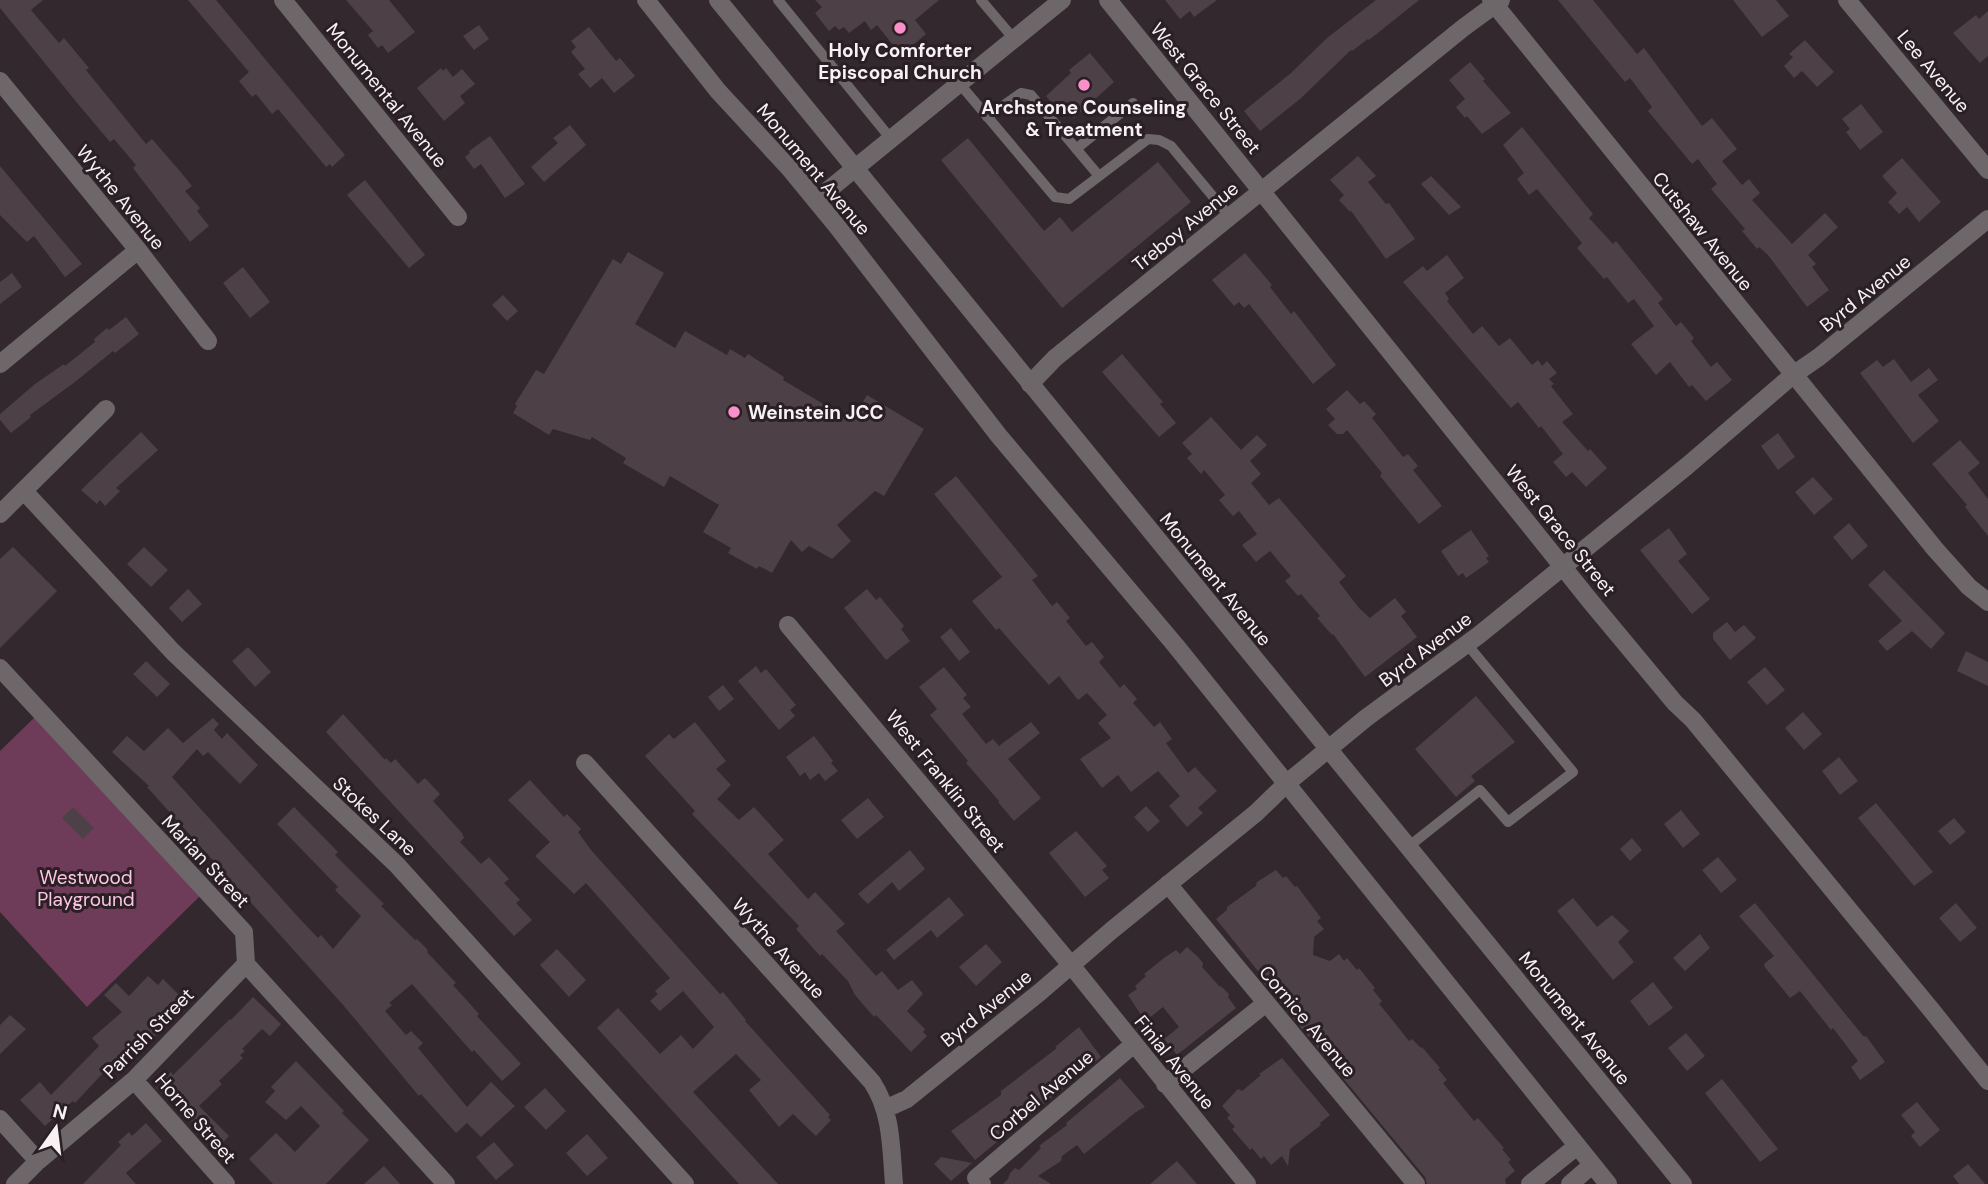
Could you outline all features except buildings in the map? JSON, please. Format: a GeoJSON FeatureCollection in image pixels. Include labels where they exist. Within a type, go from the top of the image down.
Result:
{"type":"FeatureCollection","features":[{"type":"Feature","properties":{"kind":"street","name":"Monumental Avenue"},"geometry":{"type":"LineString","coordinates":[[283,0],[458,217]]}},
{"type":"Feature","properties":{"kind":"street","name":"Monument Avenue"},"geometry":{"type":"LineString","coordinates":[[646,0],[718,91],[750,123],[816,200],[999,436],[1176,646],[1608,1184]]}},
{"type":"Feature","properties":{"kind":"street","name":"Monument Avenue"},"geometry":{"type":"LineString","coordinates":[[718,0],[1683,1184]]}},
{"type":"Feature","properties":{"kind":"street","name":"West Grace Street"},"geometry":{"type":"LineString","coordinates":[[1108,0],[1608,622],[1675,703],[1693,720],[1988,1081]]}},
{"type":"Feature","properties":{"kind":"street","name":"Lee Avenue"},"geometry":{"type":"LineString","coordinates":[[1847,0],[1988,170]]}},
{"type":"Feature","properties":{"kind":"street","name":"Treboy Avenue"},"geometry":{"type":"LineString","coordinates":[[1030,384],[1055,358],[1495,2]]}},
{"type":"Feature","properties":{"kind":"street","name":"Cutshaw Avenue"},"geometry":{"type":"LineString","coordinates":[[1495,2],[1884,487],[1969,587],[1988,602]]}},
{"type":"Feature","properties":{"kind":"street"},"geometry":{"type":"LineString","coordinates":[[816,200],[1014,39],[1052,3]]}},
{"type":"Feature","properties":{"kind":"street","name":"Wythe Avenue"},"geometry":{"type":"LineString","coordinates":[[0,81],[138,250],[208,341]]}},
{"type":"Feature","properties":{"kind":"street","name":"Byrd Avenue"},"geometry":{"type":"LineString","coordinates":[[885,1109],[907,1099],[1040,992],[1366,718],[1564,566],[1793,375],[1819,357],[1988,219]]}},
{"type":"Feature","properties":{"kind":"street"},"geometry":{"type":"LineString","coordinates":[[0,364],[138,250]]}},
{"type":"Feature","properties":{"kind":"street"},"geometry":{"type":"LineString","coordinates":[[0,514],[106,409]]}},
{"type":"Feature","properties":{"kind":"street","name":"Stokes Lane"},"geometry":{"type":"LineString","coordinates":[[24,491],[164,643],[340,813],[397,864],[685,1184]]}},
{"type":"Feature","properties":{"kind":"street","name":"West Franklin Street"},"geometry":{"type":"LineString","coordinates":[[788,625],[1070,965]]}},
{"type":"Feature","properties":{"kind":"street","name":"Marian Street"},"geometry":{"type":"LineString","coordinates":[[0,668],[244,932],[246,964]]}},
{"type":"Feature","properties":{"kind":"street","name":"Wythe Avenue"},"geometry":{"type":"LineString","coordinates":[[585,763],[872,1082],[885,1109],[894,1184]]}},
{"type":"Feature","properties":{"kind":"street","name":"Cornice Avenue"},"geometry":{"type":"LineString","coordinates":[[1168,884],[1416,1184]]}},
{"type":"Feature","properties":{"kind":"street"},"geometry":{"type":"LineString","coordinates":[[246,964],[446,1184]]}},
{"type":"Feature","properties":{"kind":"street","name":"Parrish Street"},"geometry":{"type":"LineString","coordinates":[[15,1184],[38,1161],[134,1080],[246,964]]}},
{"type":"Feature","properties":{"kind":"street","name":"Finial Avenue"},"geometry":{"type":"LineString","coordinates":[[1070,965],[1247,1184]]}},
{"type":"Feature","properties":{"kind":"street"},"geometry":{"type":"LineString","coordinates":[[1165,1084],[1266,1003]]}},
{"type":"Feature","properties":{"kind":"street","name":"Corbel Avenue"},"geometry":{"type":"LineString","coordinates":[[979,1181],[1134,1045]]}},
{"type":"Feature","properties":{"kind":"street","name":"Horne Street"},"geometry":{"type":"LineString","coordinates":[[134,1080],[226,1184]]}},
{"type":"Feature","properties":{"kind":"street"},"geometry":{"type":"LineString","coordinates":[[0,1119],[38,1161]]}},
{"type":"Feature","properties":{"kind":"street"},"geometry":{"type":"LineString","coordinates":[[1530,1184],[1577,1146]]}},
{"type":"Feature","properties":{"kind":"street"},"geometry":{"type":"LineString","coordinates":[[1570,1184],[1592,1165]]}},
{"type":"Feature","properties":{"kind":"lane"},"geometry":{"type":"LineString","coordinates":[[778,0],[891,139]]}},
{"type":"Feature","properties":{"kind":"lane"},"geometry":{"type":"LineString","coordinates":[[981,0],[1014,39]]}},
{"type":"Feature","properties":{"kind":"lane"},"geometry":{"type":"LineString","coordinates":[[959,83],[1055,197],[1069,199],[1147,139],[1159,140],[1171,146],[1230,217]]}},
{"type":"Feature","properties":{"kind":"lane"},"geometry":{"type":"LineString","coordinates":[[987,117],[1021,93],[1031,95],[1099,176]]}},
{"type":"Feature","properties":{"kind":"lane"},"geometry":{"type":"LineString","coordinates":[[1076,149],[1133,103]]}},
{"type":"Feature","properties":{"kind":"lane"},"geometry":{"type":"LineString","coordinates":[[1408,848],[1480,790],[1508,822],[1573,772],[1466,643]]}},
{"type":"Feature","properties":{"kind":"green space","name":"Westwood Playground"},"geometry":{"type":"Polygon","coordinates":[[[36,716],[201,895],[87,1007],[0,912],[0,751],[36,716]]]}},
{"type":"Feature","properties":{"kind":"place","name":"Holy Comforter Episcopal Church"},"geometry":{"type":"Point","coordinates":[900,28]}},
{"type":"Feature","properties":{"kind":"place","name":"Archstone Counseling & Treatment"},"geometry":{"type":"Point","coordinates":[1084,85]}},
{"type":"Feature","properties":{"kind":"place","name":"Weinstein JCC"},"geometry":{"type":"Point","coordinates":[734,412]}}]}
